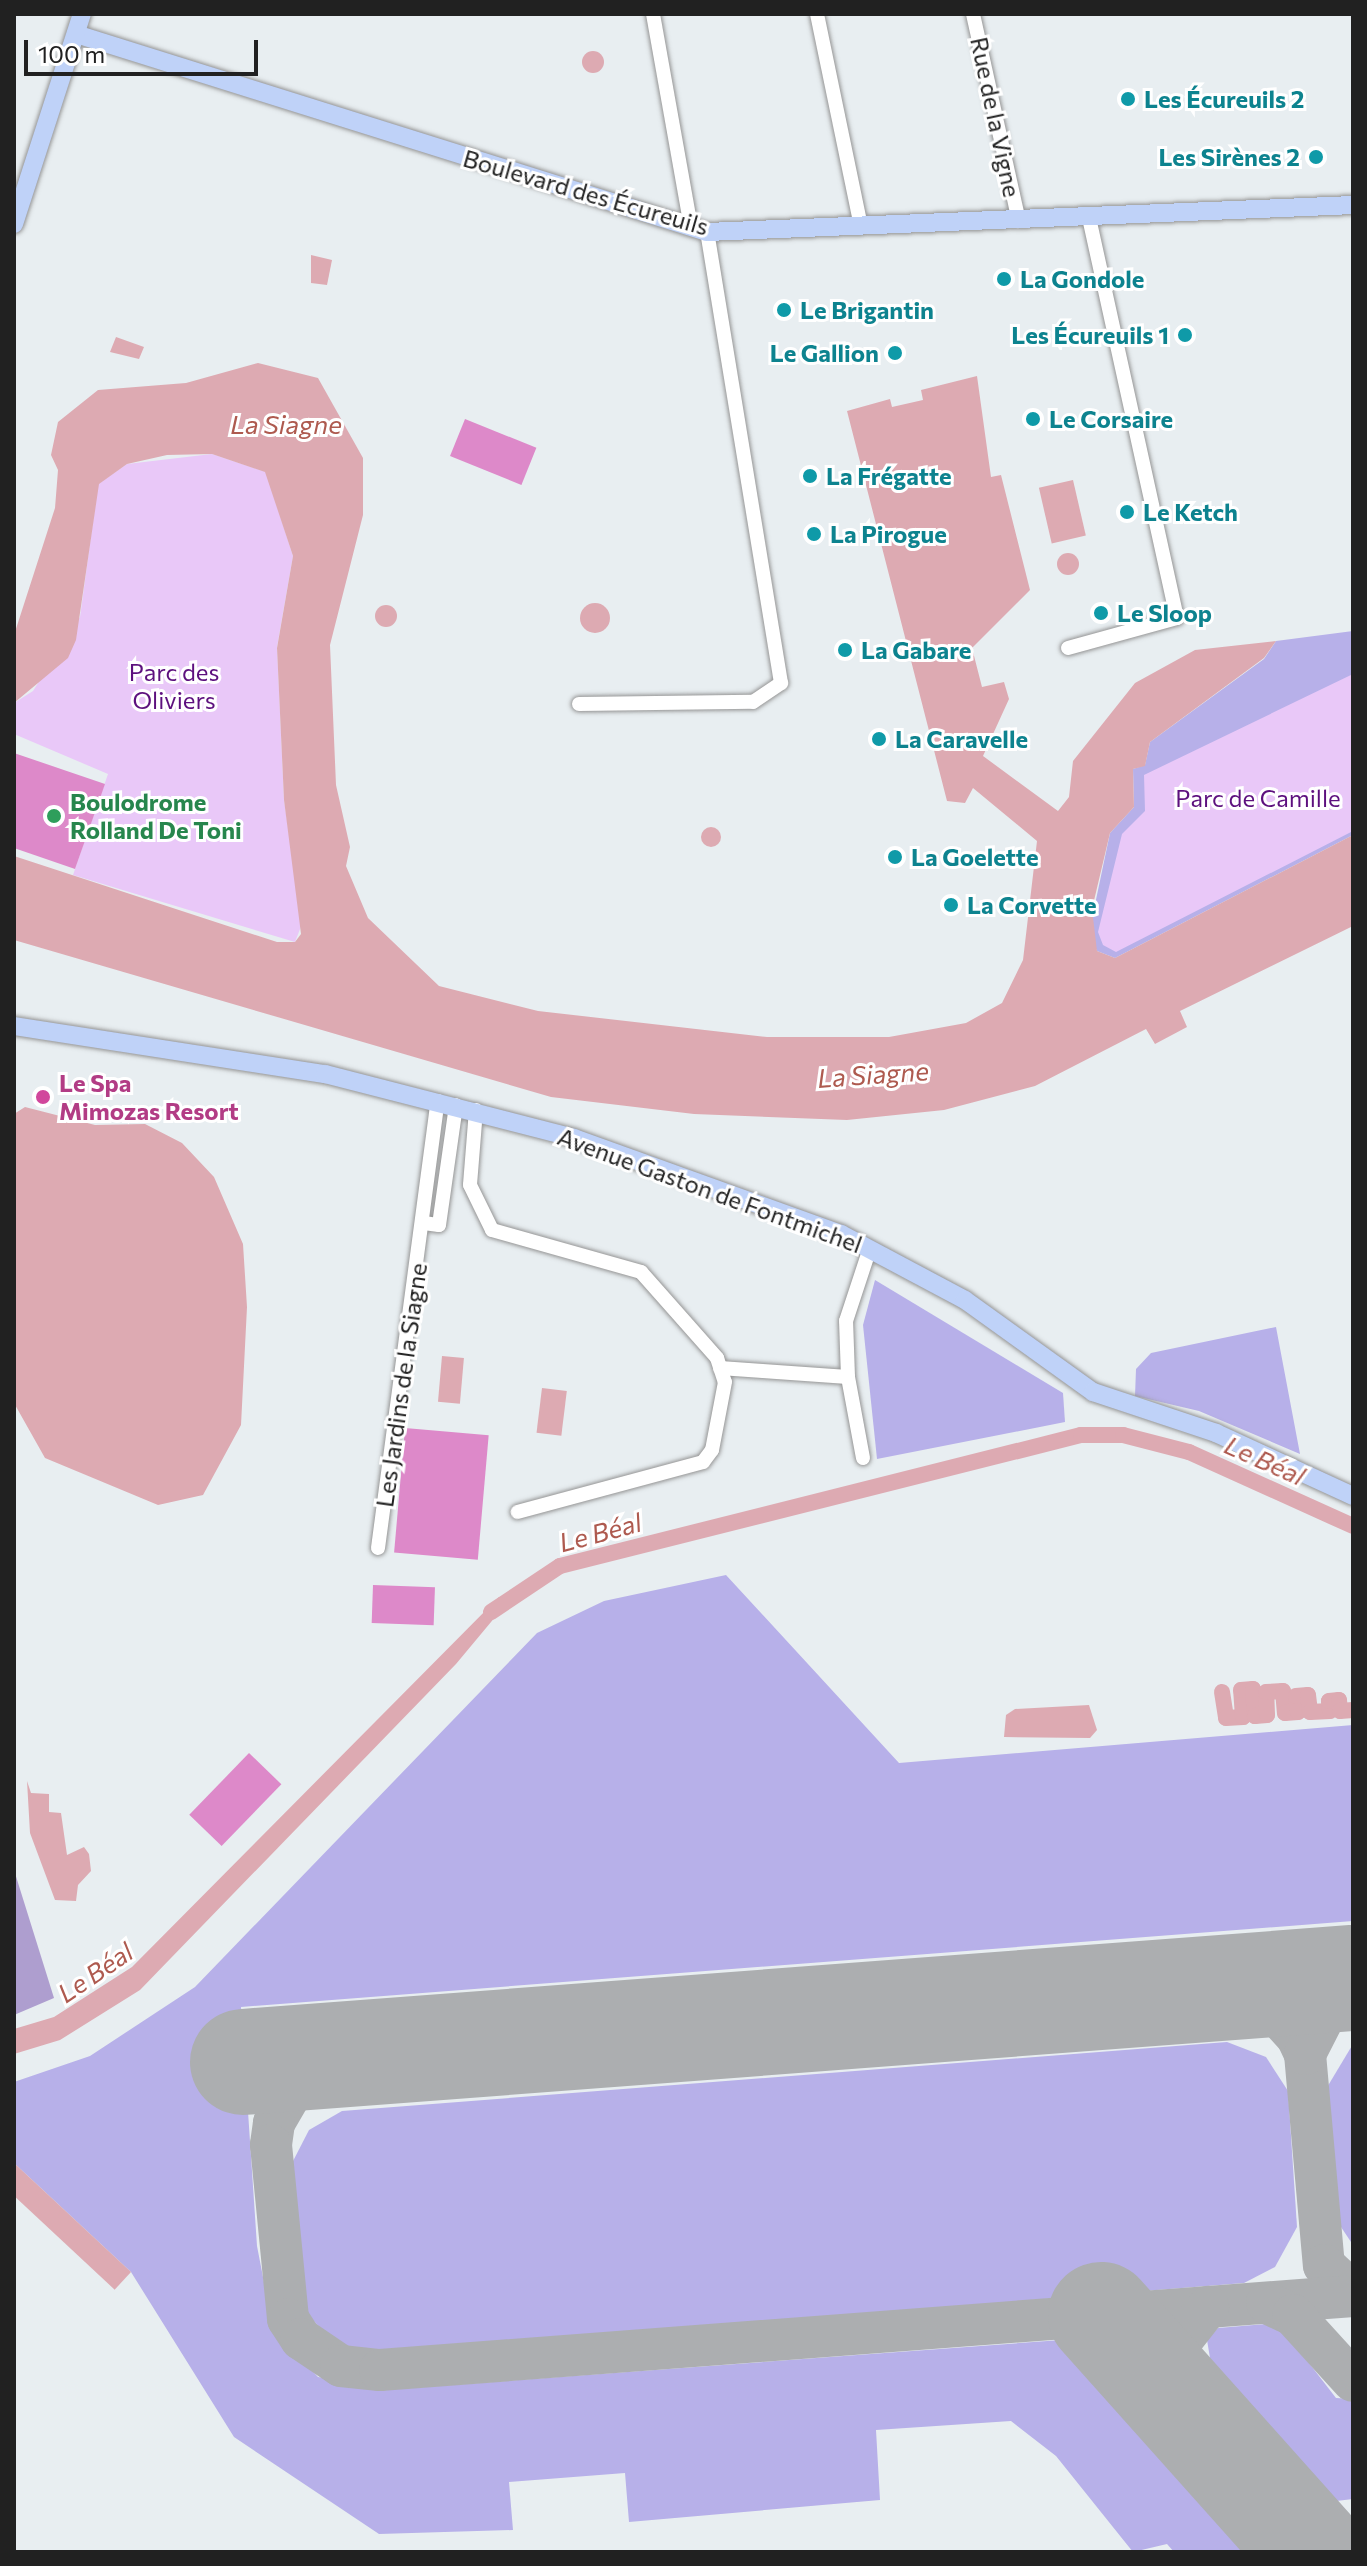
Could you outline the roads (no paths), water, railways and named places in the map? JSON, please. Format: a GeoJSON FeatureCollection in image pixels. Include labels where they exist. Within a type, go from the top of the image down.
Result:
{"type":"FeatureCollection","features":[{"type":"Feature","properties":{"kind":"main road"},"geometry":{"type":"LineString","coordinates":[[14,224],[82,14]]}},
{"type":"Feature","properties":{"kind":"main road","name":"Boulevard des Écureuils"},"geometry":{"type":"LineString","coordinates":[[76,34],[699,229],[1019,221],[1353,205]]}},
{"type":"Feature","properties":{"kind":"main road","name":"Avenue Gaston de Fontmichel"},"geometry":{"type":"LineString","coordinates":[[14,1026],[255,1061],[476,1110],[603,1148],[870,1248],[965,1300],[1093,1392],[1216,1433],[1353,1496]]}},
{"type":"Feature","properties":{"kind":"street"},"geometry":{"type":"LineString","coordinates":[[579,704],[753,702],[781,683],[699,229],[653,14]]}},
{"type":"Feature","properties":{"kind":"street"},"geometry":{"type":"LineString","coordinates":[[817,14],[861,226]]}},
{"type":"Feature","properties":{"kind":"street","name":"Rue de la Vigne"},"geometry":{"type":"LineString","coordinates":[[973,14],[1019,221]]}},
{"type":"Feature","properties":{"kind":"street"},"geometry":{"type":"LineString","coordinates":[[1068,648],[1177,618],[1089,218]]}},
{"type":"Feature","properties":{"kind":"street","name":"Les Jardins de la Siagne"},"geometry":{"type":"LineString","coordinates":[[378,1548],[424,1223],[439,1225],[447,1103]]}},
{"type":"Feature","properties":{"kind":"street"},"geometry":{"type":"LineString","coordinates":[[476,1110],[470,1185],[492,1230],[635,1268],[720,1368],[717,1431],[703,1462],[518,1512]]}},
{"type":"Feature","properties":{"kind":"street"},"geometry":{"type":"LineString","coordinates":[[863,1458],[848,1377],[846,1321],[870,1248]]}},
{"type":"Feature","properties":{"kind":"street"},"geometry":{"type":"LineString","coordinates":[[720,1368],[848,1377]]}},
{"type":"Feature","properties":{"kind":"water"},"geometry":{"type":"Polygon","coordinates":[[[593,51],[604,62],[593,73],[582,62],[593,51]]]}},
{"type":"Feature","properties":{"kind":"water"},"geometry":{"type":"Polygon","coordinates":[[[311,255],[332,260],[327,285],[311,283],[311,255]]]}},
{"type":"Feature","properties":{"kind":"water"},"geometry":{"type":"Polygon","coordinates":[[[116,337],[144,347],[139,359],[110,352],[116,337]]]}},
{"type":"Feature","properties":{"kind":"water","name":"La Siagne"},"geometry":{"type":"Polygon","coordinates":[[[258,363],[318,378],[363,458],[363,515],[330,645],[336,785],[350,847],[346,866],[368,918],[439,986],[538,1011],[767,1037],[889,1037],[966,1023],[1002,1003],[1023,960],[1037,841],[973,788],[965,803],[947,801],[847,411],[890,399],[892,407],[923,400],[921,390],[977,376],[991,477],[1001,475],[1030,590],[972,648],[982,687],[1004,682],[1009,699],[983,756],[1058,811],[1069,797],[1073,761],[1135,683],[1195,650],[1276,641],[1264,658],[1150,742],[1145,766],[1133,769],[1134,807],[1110,833],[1092,909],[1097,951],[1115,958],[1353,835],[1353,926],[1180,1011],[1187,1027],[1155,1044],[1146,1029],[1035,1086],[944,1110],[847,1120],[694,1114],[551,1097],[14,940],[14,856],[277,942],[295,942],[301,934],[284,800],[277,648],[293,556],[265,472],[212,454],[167,455],[127,464],[99,484],[76,640],[68,658],[14,703],[14,635],[55,508],[58,470],[51,455],[58,422],[98,390],[186,383],[258,363]]]}},
{"type":"Feature","properties":{"kind":"water"},"geometry":{"type":"Polygon","coordinates":[[[1073,480],[1086,536],[1052,543],[1039,488],[1073,480]]]}},
{"type":"Feature","properties":{"kind":"water"},"geometry":{"type":"Polygon","coordinates":[[[1068,553],[1076,556],[1079,564],[1076,572],[1068,575],[1060,572],[1057,564],[1060,556],[1068,553]]]}},
{"type":"Feature","properties":{"kind":"water"},"geometry":{"type":"Polygon","coordinates":[[[595,603],[601,604],[609,612],[609,624],[601,632],[595,633],[589,632],[581,624],[580,618],[581,612],[589,604],[595,603]]]}},
{"type":"Feature","properties":{"kind":"water"},"geometry":{"type":"Polygon","coordinates":[[[386,605],[394,608],[397,616],[394,624],[386,627],[378,624],[375,616],[378,608],[386,605]]]}},
{"type":"Feature","properties":{"kind":"water"},"geometry":{"type":"Polygon","coordinates":[[[707,827],[715,827],[721,837],[715,847],[707,847],[701,841],[701,833],[707,827]]]}},
{"type":"Feature","properties":{"kind":"water"},"geometry":{"type":"Polygon","coordinates":[[[25,1107],[95,1125],[145,1124],[182,1143],[214,1177],[243,1244],[247,1307],[241,1425],[203,1495],[158,1505],[45,1458],[14,1403],[14,1114],[25,1107]]]}},
{"type":"Feature","properties":{"kind":"water"},"geometry":{"type":"Polygon","coordinates":[[[442,1356],[464,1358],[460,1404],[438,1402],[442,1356]]]}},
{"type":"Feature","properties":{"kind":"water"},"geometry":{"type":"Polygon","coordinates":[[[542,1388],[567,1391],[561,1436],[537,1433],[542,1388]]]}},
{"type":"Feature","properties":{"kind":"water"},"geometry":{"type":"Polygon","coordinates":[[[499,1597],[506,1604],[456,1664],[140,1990],[60,2040],[14,2054],[14,2029],[54,2017],[132,1967],[499,1597]]]}},
{"type":"Feature","properties":{"kind":"water"},"geometry":{"type":"Polygon","coordinates":[[[1089,1705],[1097,1730],[1090,1738],[1004,1737],[1006,1715],[1015,1709],[1089,1705]]]}},
{"type":"Feature","properties":{"kind":"water"},"geometry":{"type":"Polygon","coordinates":[[[27,1781],[31,1793],[49,1794],[49,1812],[61,1813],[67,1855],[84,1847],[89,1854],[91,1871],[78,1885],[76,1901],[55,1900],[30,1833],[27,1781]]]}},
{"type":"Feature","properties":{"kind":"water"},"geometry":{"type":"Polygon","coordinates":[[[14,2163],[131,2272],[115,2290],[14,2196],[14,2163]]]}},
{"type":"Feature","properties":{"kind":"waterway","name":"Le Béal"},"geometry":{"type":"LineString","coordinates":[[491,1612],[560,1566],[1081,1435],[1123,1435],[1189,1452],[1353,1526]]}},
{"type":"Feature","properties":{"kind":"waterway"},"geometry":{"type":"LineString","coordinates":[[1222,1692],[1226,1718],[1243,1717],[1241,1690],[1253,1689],[1255,1716],[1267,1715],[1266,1692],[1283,1691],[1285,1713],[1298,1712],[1296,1696],[1308,1695],[1310,1712],[1330,1711],[1329,1701],[1339,1700],[1340,1711],[1353,1710]]}},
{"type":"Feature","properties":{"kind":"place","name":"Les Écureuils 2"},"geometry":{"type":"Point","coordinates":[1128,99]}},
{"type":"Feature","properties":{"kind":"place","name":"Les Sirènes 2"},"geometry":{"type":"Point","coordinates":[1316,157]}},
{"type":"Feature","properties":{"kind":"place","name":"La Gondole"},"geometry":{"type":"Point","coordinates":[1004,279]}},
{"type":"Feature","properties":{"kind":"place","name":"Le Brigantin"},"geometry":{"type":"Point","coordinates":[784,310]}},
{"type":"Feature","properties":{"kind":"place","name":"Les Écureuils 1"},"geometry":{"type":"Point","coordinates":[1185,335]}},
{"type":"Feature","properties":{"kind":"place","name":"Le Gallion"},"geometry":{"type":"Point","coordinates":[895,353]}},
{"type":"Feature","properties":{"kind":"place","name":"Le Corsaire"},"geometry":{"type":"Point","coordinates":[1033,419]}},
{"type":"Feature","properties":{"kind":"place","name":"La Frégatte"},"geometry":{"type":"Point","coordinates":[810,476]}},
{"type":"Feature","properties":{"kind":"place","name":"Le Ketch"},"geometry":{"type":"Point","coordinates":[1127,512]}},
{"type":"Feature","properties":{"kind":"place","name":"La Pirogue"},"geometry":{"type":"Point","coordinates":[814,534]}},
{"type":"Feature","properties":{"kind":"place","name":"Le Sloop"},"geometry":{"type":"Point","coordinates":[1101,613]}},
{"type":"Feature","properties":{"kind":"place","name":"La Gabare"},"geometry":{"type":"Point","coordinates":[845,650]}},
{"type":"Feature","properties":{"kind":"place","name":"La Caravelle"},"geometry":{"type":"Point","coordinates":[879,739]}},
{"type":"Feature","properties":{"kind":"place","name":"Boulodrome Rolland De Toni"},"geometry":{"type":"Point","coordinates":[54,816]}},
{"type":"Feature","properties":{"kind":"place","name":"La Goelette"},"geometry":{"type":"Point","coordinates":[895,857]}},
{"type":"Feature","properties":{"kind":"place","name":"La Corvette"},"geometry":{"type":"Point","coordinates":[951,905]}},
{"type":"Feature","properties":{"kind":"place","name":"Le Spa Mimozas Resort"},"geometry":{"type":"Point","coordinates":[43,1097]}},
{"type":"Feature","properties":{"kind":"park label","name":"Parc des Oliviers"},"geometry":{"type":"Point","coordinates":[174,686]}},
{"type":"Feature","properties":{"kind":"park label","name":"Parc de Camille"},"geometry":{"type":"Point","coordinates":[1258,798]}}]}
